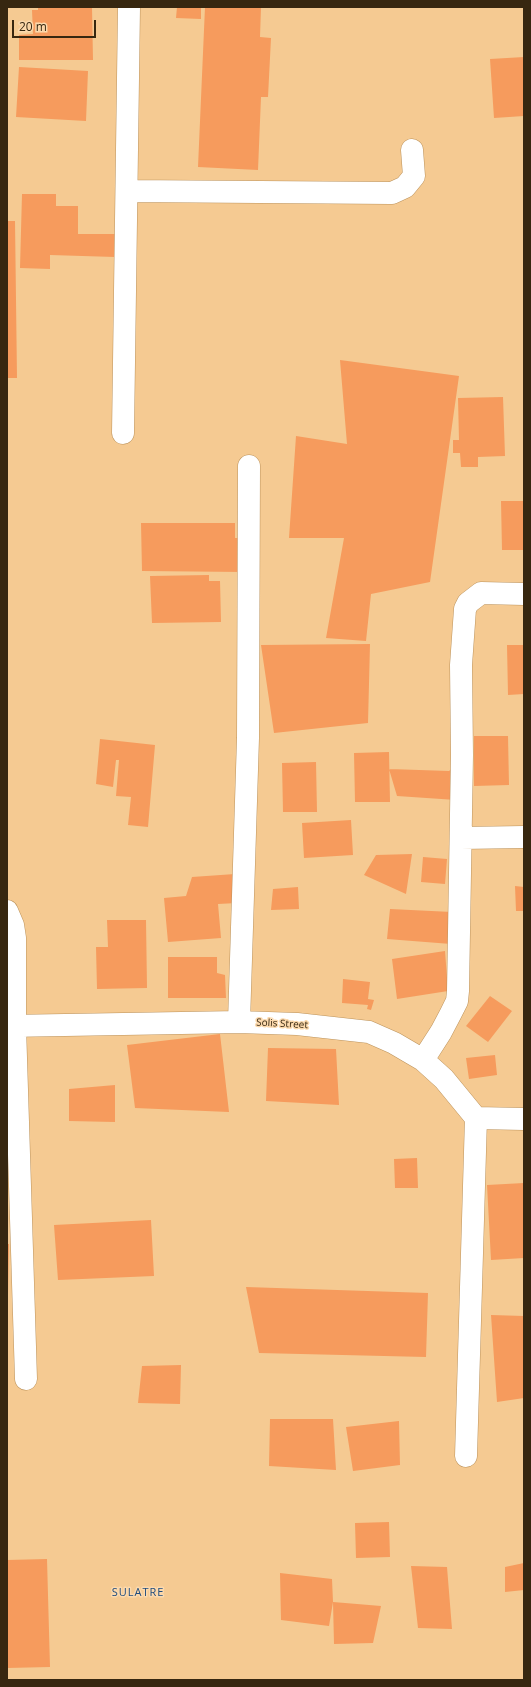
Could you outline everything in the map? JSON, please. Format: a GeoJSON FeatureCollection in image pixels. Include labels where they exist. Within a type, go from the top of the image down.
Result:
{"type":"FeatureCollection","features":[{"type":"Feature","properties":{"kind":"street"},"geometry":{"type":"LineString","coordinates":[[123,433],[129,7]]}},
{"type":"Feature","properties":{"kind":"street"},"geometry":{"type":"LineString","coordinates":[[127,191],[392,193],[405,187],[414,176],[412,150]]}},
{"type":"Feature","properties":{"kind":"street"},"geometry":{"type":"LineString","coordinates":[[240,1022],[248,738],[249,466]]}},
{"type":"Feature","properties":{"kind":"street"},"geometry":{"type":"LineString","coordinates":[[423,1060],[441,1032],[457,998],[462,755],[461,665],[465,609],[468,603],[481,593],[524,594]]}},
{"type":"Feature","properties":{"kind":"street"},"geometry":{"type":"LineString","coordinates":[[461,838],[524,837]]}},
{"type":"Feature","properties":{"kind":"street"},"geometry":{"type":"LineString","coordinates":[[7,911],[13,925],[15,938],[11,1026],[26,1379]]}},
{"type":"Feature","properties":{"kind":"street","name":"Solis Street"},"geometry":{"type":"LineString","coordinates":[[11,1026],[240,1022],[297,1024],[370,1032],[394,1043],[423,1060],[444,1079],[476,1118]]}},
{"type":"Feature","properties":{"kind":"street"},"geometry":{"type":"LineString","coordinates":[[466,1456],[476,1118],[524,1119]]}},
{"type":"Feature","properties":{"kind":"building"},"geometry":{"type":"Polygon","coordinates":[[[38,7],[92,7],[93,60],[19,60],[19,35],[33,34],[32,10],[38,10],[38,7]]]}},
{"type":"Feature","properties":{"kind":"building"},"geometry":{"type":"Polygon","coordinates":[[[177,7],[201,7],[201,19],[176,18],[177,7]]]}},
{"type":"Feature","properties":{"kind":"building"},"geometry":{"type":"Polygon","coordinates":[[[205,7],[261,7],[260,37],[271,38],[268,97],[261,97],[258,170],[198,167],[205,7]]]}},
{"type":"Feature","properties":{"kind":"building"},"geometry":{"type":"Polygon","coordinates":[[[524,57],[524,116],[494,118],[490,59],[524,57]]]}},
{"type":"Feature","properties":{"kind":"building"},"geometry":{"type":"Polygon","coordinates":[[[19,67],[88,71],[86,121],[16,117],[19,67]]]}},
{"type":"Feature","properties":{"kind":"building"},"geometry":{"type":"Polygon","coordinates":[[[22,194],[56,194],[56,206],[78,206],[78,234],[115,234],[115,257],[50,255],[50,269],[20,268],[22,194]]]}},
{"type":"Feature","properties":{"kind":"building"},"geometry":{"type":"Polygon","coordinates":[[[7,221],[15,221],[17,378],[7,378],[7,221]]]}},
{"type":"Feature","properties":{"kind":"building"},"geometry":{"type":"Polygon","coordinates":[[[340,360],[459,376],[430,582],[371,594],[366,641],[326,638],[344,538],[289,538],[296,436],[347,444],[340,360]]]}},
{"type":"Feature","properties":{"kind":"building"},"geometry":{"type":"Polygon","coordinates":[[[503,397],[505,456],[478,457],[478,467],[461,467],[460,453],[453,453],[453,440],[459,440],[458,398],[503,397]]]}},
{"type":"Feature","properties":{"kind":"building"},"geometry":{"type":"Polygon","coordinates":[[[501,501],[524,501],[524,550],[502,550],[501,501]]]}},
{"type":"Feature","properties":{"kind":"building"},"geometry":{"type":"Polygon","coordinates":[[[141,523],[235,523],[235,538],[243,538],[244,572],[142,571],[141,523]]]}},
{"type":"Feature","properties":{"kind":"building"},"geometry":{"type":"Polygon","coordinates":[[[209,575],[209,581],[220,581],[221,622],[152,623],[150,576],[209,575]]]}},
{"type":"Feature","properties":{"kind":"building"},"geometry":{"type":"Polygon","coordinates":[[[370,644],[368,723],[274,733],[261,645],[370,644]]]}},
{"type":"Feature","properties":{"kind":"building"},"geometry":{"type":"Polygon","coordinates":[[[507,645],[524,645],[524,694],[508,695],[507,645]]]}},
{"type":"Feature","properties":{"kind":"building"},"geometry":{"type":"Polygon","coordinates":[[[474,736],[508,736],[509,785],[474,786],[474,736]]]}},
{"type":"Feature","properties":{"kind":"building"},"geometry":{"type":"Polygon","coordinates":[[[100,739],[155,745],[148,827],[128,825],[131,797],[116,796],[119,760],[116,760],[113,787],[96,784],[100,739]]]}},
{"type":"Feature","properties":{"kind":"building"},"geometry":{"type":"Polygon","coordinates":[[[389,752],[390,802],[355,802],[354,753],[389,752]]]}},
{"type":"Feature","properties":{"kind":"building"},"geometry":{"type":"Polygon","coordinates":[[[316,762],[317,812],[283,812],[282,763],[316,762]]]}},
{"type":"Feature","properties":{"kind":"building"},"geometry":{"type":"Polygon","coordinates":[[[454,767],[456,800],[397,796],[389,769],[449,771],[454,767]]]}},
{"type":"Feature","properties":{"kind":"building"},"geometry":{"type":"Polygon","coordinates":[[[351,820],[353,855],[304,858],[302,823],[351,820]]]}},
{"type":"Feature","properties":{"kind":"building"},"geometry":{"type":"Polygon","coordinates":[[[412,854],[406,894],[364,875],[376,855],[412,854]]]}},
{"type":"Feature","properties":{"kind":"building"},"geometry":{"type":"Polygon","coordinates":[[[423,857],[447,859],[445,884],[421,882],[423,857]]]}},
{"type":"Feature","properties":{"kind":"building"},"geometry":{"type":"Polygon","coordinates":[[[235,874],[237,903],[218,904],[221,938],[168,942],[164,898],[186,896],[192,877],[235,874]]]}},
{"type":"Feature","properties":{"kind":"building"},"geometry":{"type":"Polygon","coordinates":[[[515,886],[524,887],[524,911],[516,911],[515,886]]]}},
{"type":"Feature","properties":{"kind":"building"},"geometry":{"type":"Polygon","coordinates":[[[298,887],[299,909],[271,910],[273,889],[298,887]]]}},
{"type":"Feature","properties":{"kind":"building"},"geometry":{"type":"Polygon","coordinates":[[[390,909],[452,912],[451,944],[387,939],[390,909]]]}},
{"type":"Feature","properties":{"kind":"building"},"geometry":{"type":"Polygon","coordinates":[[[107,920],[146,920],[147,988],[97,989],[96,947],[108,947],[107,920]]]}},
{"type":"Feature","properties":{"kind":"building"},"geometry":{"type":"Polygon","coordinates":[[[445,951],[448,991],[397,999],[392,959],[445,951]]]}},
{"type":"Feature","properties":{"kind":"building"},"geometry":{"type":"Polygon","coordinates":[[[168,957],[217,957],[217,973],[225,975],[226,998],[168,998],[168,957]]]}},
{"type":"Feature","properties":{"kind":"building"},"geometry":{"type":"Polygon","coordinates":[[[343,979],[370,982],[368,999],[374,1000],[371,1010],[367,1009],[368,1005],[342,1003],[343,979]]]}},
{"type":"Feature","properties":{"kind":"building"},"geometry":{"type":"Polygon","coordinates":[[[490,996],[512,1011],[488,1042],[466,1026],[490,996]]]}},
{"type":"Feature","properties":{"kind":"building"},"geometry":{"type":"Polygon","coordinates":[[[220,1034],[229,1112],[135,1108],[127,1045],[220,1034]]]}},
{"type":"Feature","properties":{"kind":"building"},"geometry":{"type":"Polygon","coordinates":[[[268,1048],[336,1049],[339,1105],[266,1101],[268,1048]]]}},
{"type":"Feature","properties":{"kind":"building"},"geometry":{"type":"Polygon","coordinates":[[[495,1055],[497,1075],[469,1079],[466,1058],[495,1055]]]}},
{"type":"Feature","properties":{"kind":"building"},"geometry":{"type":"Polygon","coordinates":[[[115,1085],[115,1122],[69,1121],[69,1089],[115,1085]]]}},
{"type":"Feature","properties":{"kind":"building"},"geometry":{"type":"Polygon","coordinates":[[[417,1158],[418,1188],[395,1188],[394,1159],[417,1158]]]}},
{"type":"Feature","properties":{"kind":"building"},"geometry":{"type":"Polygon","coordinates":[[[524,1183],[524,1258],[491,1260],[487,1185],[524,1183]]]}},
{"type":"Feature","properties":{"kind":"building"},"geometry":{"type":"Polygon","coordinates":[[[151,1220],[154,1276],[58,1280],[54,1225],[151,1220]]]}},
{"type":"Feature","properties":{"kind":"building"},"geometry":{"type":"Polygon","coordinates":[[[7,1244],[9,1244],[8,1295],[7,1295],[7,1244]]]}},
{"type":"Feature","properties":{"kind":"building"},"geometry":{"type":"Polygon","coordinates":[[[246,1287],[428,1293],[426,1357],[259,1353],[246,1287]]]}},
{"type":"Feature","properties":{"kind":"building"},"geometry":{"type":"Polygon","coordinates":[[[491,1315],[524,1316],[524,1398],[497,1402],[491,1315]]]}},
{"type":"Feature","properties":{"kind":"building"},"geometry":{"type":"Polygon","coordinates":[[[181,1365],[180,1404],[138,1403],[142,1366],[181,1365]]]}},
{"type":"Feature","properties":{"kind":"building"},"geometry":{"type":"Polygon","coordinates":[[[270,1419],[333,1419],[336,1470],[269,1466],[270,1419]]]}},
{"type":"Feature","properties":{"kind":"building"},"geometry":{"type":"Polygon","coordinates":[[[399,1421],[400,1465],[353,1471],[346,1427],[399,1421]]]}},
{"type":"Feature","properties":{"kind":"building"},"geometry":{"type":"Polygon","coordinates":[[[389,1522],[390,1557],[356,1558],[355,1523],[389,1522]]]}},
{"type":"Feature","properties":{"kind":"building"},"geometry":{"type":"Polygon","coordinates":[[[47,1559],[50,1667],[7,1668],[7,1560],[47,1559]]]}},
{"type":"Feature","properties":{"kind":"building"},"geometry":{"type":"Polygon","coordinates":[[[524,1563],[524,1590],[505,1592],[505,1567],[524,1563]]]}},
{"type":"Feature","properties":{"kind":"building"},"geometry":{"type":"Polygon","coordinates":[[[411,1566],[447,1567],[452,1629],[418,1628],[411,1566]]]}},
{"type":"Feature","properties":{"kind":"building"},"geometry":{"type":"Polygon","coordinates":[[[280,1573],[332,1579],[333,1602],[329,1626],[281,1620],[280,1573]]]}},
{"type":"Feature","properties":{"kind":"building"},"geometry":{"type":"Polygon","coordinates":[[[333,1602],[381,1606],[373,1643],[334,1644],[333,1602]]]}},
{"type":"Feature","properties":{"kind":"district","name":"SULATRE"},"geometry":{"type":"Point","coordinates":[138,1593]}}]}
